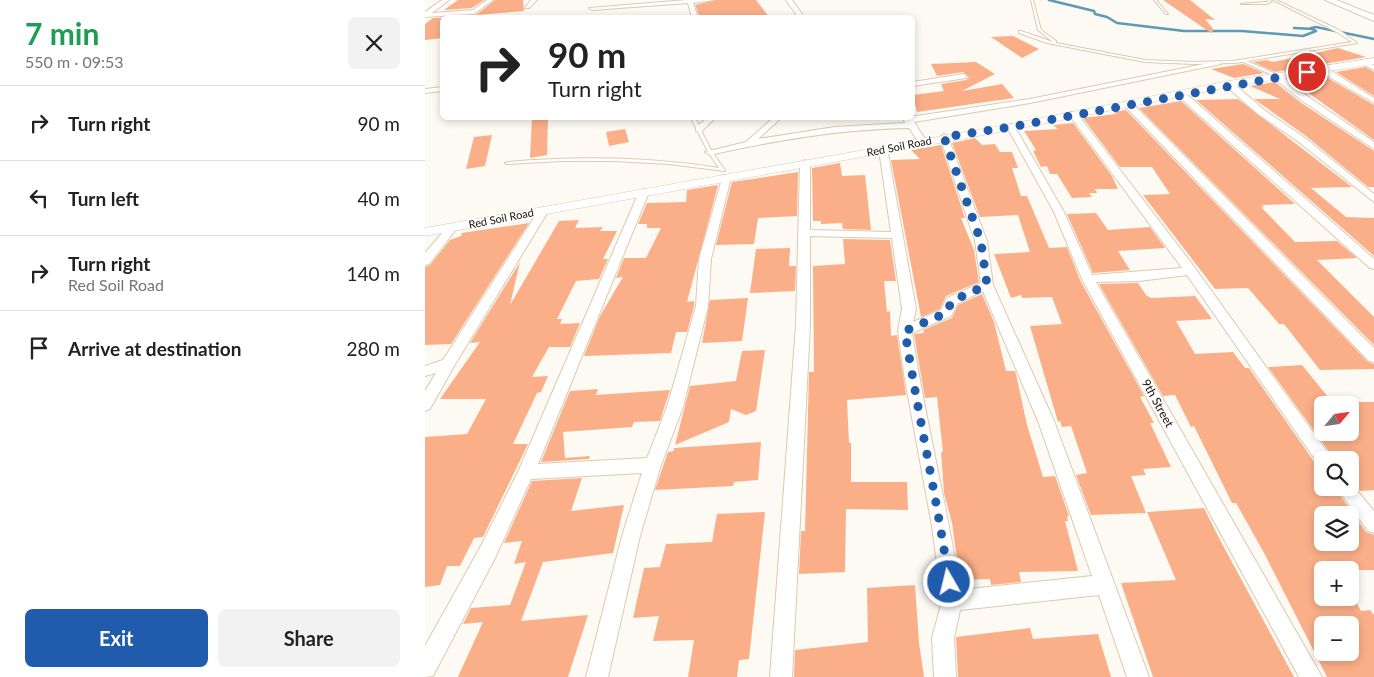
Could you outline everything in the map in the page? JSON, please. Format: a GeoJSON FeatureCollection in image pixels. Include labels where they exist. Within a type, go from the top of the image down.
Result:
{"type":"FeatureCollection","features":[{"type":"Feature","properties":{"kind":"main road"},"geometry":{"type":"LineString","coordinates":[[1329,0],[1374,18]]}},
{"type":"Feature","properties":{"kind":"street"},"geometry":{"type":"LineString","coordinates":[[425,15],[446,0]]}},
{"type":"Feature","properties":{"kind":"street"},"geometry":{"type":"LineString","coordinates":[[425,15],[474,12],[490,0]]}},
{"type":"Feature","properties":{"kind":"street"},"geometry":{"type":"LineString","coordinates":[[527,7],[534,0]]}},
{"type":"Feature","properties":{"kind":"street"},"geometry":{"type":"LineString","coordinates":[[598,0],[591,8],[711,0]]}},
{"type":"Feature","properties":{"kind":"street"},"geometry":{"type":"LineString","coordinates":[[789,0],[799,15]]}},
{"type":"Feature","properties":{"kind":"street"},"geometry":{"type":"LineString","coordinates":[[1282,0],[1299,0]]}},
{"type":"Feature","properties":{"kind":"street"},"geometry":{"type":"LineString","coordinates":[[690,2],[694,15]]}},
{"type":"Feature","properties":{"kind":"street"},"geometry":{"type":"LineString","coordinates":[[710,152],[806,132],[909,121],[1030,101],[1219,63]]}},
{"type":"Feature","properties":{"kind":"street","name":"Red Soil Road"},"geometry":{"type":"LineString","coordinates":[[425,232],[644,192],[724,174],[805,164],[885,150],[944,137],[1011,127],[1229,84],[1322,69],[1371,64]]}},
{"type":"Feature","properties":{"kind":"street"},"geometry":{"type":"LineString","coordinates":[[1322,69],[1374,101]]}},
{"type":"Feature","properties":{"kind":"street"},"geometry":{"type":"LineString","coordinates":[[915,84],[963,76]]}},
{"type":"Feature","properties":{"kind":"street"},"geometry":{"type":"LineString","coordinates":[[1277,76],[1304,98],[1374,146]]}},
{"type":"Feature","properties":{"kind":"street"},"geometry":{"type":"LineString","coordinates":[[1229,84],[1261,112],[1302,140],[1374,199]]}},
{"type":"Feature","properties":{"kind":"street"},"geometry":{"type":"LineString","coordinates":[[425,91],[440,89]]}},
{"type":"Feature","properties":{"kind":"street"},"geometry":{"type":"LineString","coordinates":[[1181,94],[1374,265]]}},
{"type":"Feature","properties":{"kind":"street"},"geometry":{"type":"LineString","coordinates":[[1128,104],[1374,357]]}},
{"type":"Feature","properties":{"kind":"street"},"geometry":{"type":"LineString","coordinates":[[1073,114],[1107,156],[1191,271],[1261,374],[1318,451]]}},
{"type":"Feature","properties":{"kind":"street"},"geometry":{"type":"LineString","coordinates":[[699,130],[709,120]]}},
{"type":"Feature","properties":{"kind":"street"},"geometry":{"type":"LineString","coordinates":[[747,144],[775,120]]}},
{"type":"Feature","properties":{"kind":"street"},"geometry":{"type":"LineString","coordinates":[[909,121],[923,142]]}},
{"type":"Feature","properties":{"kind":"street","name":"9th Street"},"geometry":{"type":"LineString","coordinates":[[1011,127],[1059,212],[1088,279],[1311,677]]}},
{"type":"Feature","properties":{"kind":"street"},"geometry":{"type":"LineString","coordinates":[[944,137],[981,242],[987,285],[1046,421],[1103,585],[1138,677]]}},
{"type":"Feature","properties":{"kind":"street"},"geometry":{"type":"LineString","coordinates":[[885,150],[896,235],[909,309],[905,331],[912,380],[941,526],[951,601],[943,638],[945,677]]}},
{"type":"Feature","properties":{"kind":"street"},"geometry":{"type":"LineString","coordinates":[[781,677],[803,325],[805,164]]}},
{"type":"Feature","properties":{"kind":"street"},"geometry":{"type":"LineString","coordinates":[[597,677],[631,536],[653,465],[675,408],[701,306],[705,259],[724,174]]}},
{"type":"Feature","properties":{"kind":"street"},"geometry":{"type":"LineString","coordinates":[[425,668],[488,552],[526,472],[644,192]]}},
{"type":"Feature","properties":{"kind":"street"},"geometry":{"type":"LineString","coordinates":[[425,405],[448,364],[544,210]]}},
{"type":"Feature","properties":{"kind":"street"},"geometry":{"type":"LineString","coordinates":[[425,261],[453,227]]}},
{"type":"Feature","properties":{"kind":"street"},"geometry":{"type":"LineString","coordinates":[[805,233],[896,235]]}},
{"type":"Feature","properties":{"kind":"street"},"geometry":{"type":"LineString","coordinates":[[1088,279],[1139,277],[1191,271]]}},
{"type":"Feature","properties":{"kind":"street"},"geometry":{"type":"LineString","coordinates":[[905,331],[946,313],[952,301],[987,285]]}},
{"type":"Feature","properties":{"kind":"street"},"geometry":{"type":"LineString","coordinates":[[425,371],[448,364]]}},
{"type":"Feature","properties":{"kind":"street"},"geometry":{"type":"LineString","coordinates":[[526,472],[653,465]]}},
{"type":"Feature","properties":{"kind":"street"},"geometry":{"type":"LineString","coordinates":[[1352,496],[1374,525]]}},
{"type":"Feature","properties":{"kind":"street"},"geometry":{"type":"LineString","coordinates":[[951,601],[1103,585]]}},
{"type":"Feature","properties":{"kind":"lane"},"geometry":{"type":"LineString","coordinates":[[1031,0],[1040,30],[1060,45]]}},
{"type":"Feature","properties":{"kind":"lane"},"geometry":{"type":"LineString","coordinates":[[1155,0],[1167,13]]}},
{"type":"Feature","properties":{"kind":"lane"},"geometry":{"type":"LineString","coordinates":[[1242,4],[1268,3],[1270,2],[1269,0]]}},
{"type":"Feature","properties":{"kind":"lane"},"geometry":{"type":"LineString","coordinates":[[1020,32],[1027,36],[1060,45],[1145,61],[1219,63],[1244,61],[1355,43],[1336,30],[1274,0]]}},
{"type":"Feature","properties":{"kind":"lane"},"geometry":{"type":"LineString","coordinates":[[1244,61],[1277,76]]}},
{"type":"Feature","properties":{"kind":"lane"},"geometry":{"type":"LineString","coordinates":[[694,120],[710,152],[724,174]]}},
{"type":"Feature","properties":{"kind":"lane"},"geometry":{"type":"LineString","coordinates":[[507,162],[559,158],[622,160],[692,164],[724,174]]}},
{"type":"Feature","properties":{"kind":"building"},"geometry":{"type":"Polygon","coordinates":[[[458,0],[484,0],[472,8],[444,10],[458,0]]]}},
{"type":"Feature","properties":{"kind":"building"},"geometry":{"type":"Polygon","coordinates":[[[495,0],[523,0],[524,11],[476,15],[495,0]]]}},
{"type":"Feature","properties":{"kind":"building"},"geometry":{"type":"Polygon","coordinates":[[[716,0],[756,0],[768,15],[699,15],[695,5],[716,0]]]}},
{"type":"Feature","properties":{"kind":"building"},"geometry":{"type":"Polygon","coordinates":[[[1163,0],[1190,0],[1215,20],[1205,19],[1214,30],[1211,33],[1163,0]]]}},
{"type":"Feature","properties":{"kind":"building"},"geometry":{"type":"Polygon","coordinates":[[[433,18],[440,18],[440,38],[425,40],[425,24],[433,18]]]}},
{"type":"Feature","properties":{"kind":"building"},"geometry":{"type":"Polygon","coordinates":[[[1013,36],[1039,49],[1022,58],[991,37],[1013,36]]]}},
{"type":"Feature","properties":{"kind":"building"},"geometry":{"type":"Polygon","coordinates":[[[1338,48],[1366,57],[1275,72],[1253,62],[1267,60],[1273,62],[1338,48]]]}},
{"type":"Feature","properties":{"kind":"building"},"geometry":{"type":"Polygon","coordinates":[[[976,62],[995,74],[962,91],[1002,84],[1014,98],[917,112],[915,95],[944,91],[941,84],[966,80],[969,77],[963,72],[937,76],[931,64],[976,62]]]}},
{"type":"Feature","properties":{"kind":"building"},"geometry":{"type":"Polygon","coordinates":[[[1243,64],[1264,73],[1234,78],[1211,69],[1243,64]]]}},
{"type":"Feature","properties":{"kind":"building"},"geometry":{"type":"Polygon","coordinates":[[[1365,67],[1374,72],[1374,96],[1336,72],[1365,67]]]}},
{"type":"Feature","properties":{"kind":"building"},"geometry":{"type":"Polygon","coordinates":[[[1321,74],[1374,105],[1374,140],[1289,79],[1321,74]]]}},
{"type":"Feature","properties":{"kind":"building"},"geometry":{"type":"Polygon","coordinates":[[[1275,82],[1300,102],[1374,151],[1374,187],[1368,187],[1306,136],[1254,99],[1280,99],[1250,86],[1275,82]]]}},
{"type":"Feature","properties":{"kind":"building"},"geometry":{"type":"Polygon","coordinates":[[[1238,99],[1352,187],[1311,188],[1346,217],[1374,218],[1374,256],[1196,100],[1238,99]]]}},
{"type":"Feature","properties":{"kind":"building"},"geometry":{"type":"Polygon","coordinates":[[[1181,101],[1295,204],[1262,205],[1264,207],[1261,207],[1295,242],[1337,241],[1357,258],[1317,260],[1374,317],[1374,345],[1139,108],[1181,101]]]}},
{"type":"Feature","properties":{"kind":"building"},"geometry":{"type":"Polygon","coordinates":[[[1126,110],[1368,362],[1374,364],[1374,369],[1320,370],[1284,324],[1279,324],[1248,288],[1215,289],[1143,195],[1170,194],[1152,167],[1120,167],[1083,118],[1116,114],[1114,112],[1126,110]]]}},
{"type":"Feature","properties":{"kind":"building"},"geometry":{"type":"Polygon","coordinates":[[[532,120],[548,120],[547,155],[530,158],[532,120]]]}},
{"type":"Feature","properties":{"kind":"building"},"geometry":{"type":"Polygon","coordinates":[[[1073,123],[1112,176],[1118,189],[1095,189],[1097,193],[1089,193],[1092,197],[1072,198],[1057,174],[1050,174],[1047,166],[1041,167],[1033,151],[1036,150],[1024,131],[1058,129],[1053,125],[1073,123]]]}},
{"type":"Feature","properties":{"kind":"building"},"geometry":{"type":"Polygon","coordinates":[[[625,129],[629,142],[609,146],[606,132],[625,129]]]}},
{"type":"Feature","properties":{"kind":"building"},"geometry":{"type":"Polygon","coordinates":[[[492,135],[485,166],[466,169],[474,137],[492,135]]]}},
{"type":"Feature","properties":{"kind":"building"},"geometry":{"type":"Polygon","coordinates":[[[975,138],[982,145],[995,144],[1000,152],[1012,152],[1018,168],[1012,168],[1021,196],[1027,196],[1049,248],[1067,247],[1080,280],[1144,396],[1140,397],[1154,423],[1150,423],[1171,467],[1143,469],[1146,475],[1131,476],[1146,513],[1091,515],[1076,475],[1087,473],[1071,426],[1062,427],[1060,421],[1058,422],[1030,326],[1062,324],[1052,297],[1022,298],[1021,295],[1011,298],[994,254],[1030,252],[1018,215],[980,217],[952,143],[975,138]]]}},
{"type":"Feature","properties":{"kind":"building"},"geometry":{"type":"Polygon","coordinates":[[[941,145],[965,218],[961,218],[974,250],[979,282],[946,296],[940,309],[921,317],[891,160],[920,159],[911,150],[941,145]]]}},
{"type":"Feature","properties":{"kind":"building"},"geometry":{"type":"Polygon","coordinates":[[[840,163],[842,176],[865,175],[871,230],[843,229],[842,223],[821,224],[821,221],[813,221],[812,168],[840,163]]]}},
{"type":"Feature","properties":{"kind":"building"},"geometry":{"type":"Polygon","coordinates":[[[798,172],[797,216],[758,218],[754,244],[716,245],[732,182],[798,172]]]}},
{"type":"Feature","properties":{"kind":"building"},"geometry":{"type":"Polygon","coordinates":[[[718,185],[687,302],[694,301],[687,332],[676,332],[671,353],[584,356],[600,316],[623,277],[616,278],[624,258],[646,258],[661,228],[647,228],[647,224],[638,224],[647,203],[686,202],[687,190],[718,185]]]}},
{"type":"Feature","properties":{"kind":"building"},"geometry":{"type":"Polygon","coordinates":[[[1096,213],[1108,230],[1150,227],[1165,248],[1118,251],[1130,270],[1093,273],[1067,214],[1096,213]]]}},
{"type":"Feature","properties":{"kind":"building"},"geometry":{"type":"Polygon","coordinates":[[[579,220],[575,228],[603,227],[600,231],[617,231],[603,259],[608,259],[599,279],[576,281],[557,319],[562,319],[560,324],[580,323],[570,347],[549,347],[532,377],[548,376],[541,392],[537,393],[513,444],[528,444],[483,537],[474,538],[460,566],[447,566],[440,585],[425,587],[425,437],[467,434],[486,399],[440,399],[480,342],[470,343],[520,262],[510,305],[559,221],[579,220]]]}},
{"type":"Feature","properties":{"kind":"building"},"geometry":{"type":"Polygon","coordinates":[[[529,223],[451,344],[425,345],[425,267],[430,265],[450,240],[461,236],[462,233],[529,223]]]}},
{"type":"Feature","properties":{"kind":"building"},"geometry":{"type":"Polygon","coordinates":[[[843,239],[890,240],[896,281],[884,281],[887,312],[890,311],[891,336],[897,335],[906,395],[847,400],[849,443],[851,443],[851,482],[907,482],[908,510],[846,509],[845,572],[799,574],[801,531],[805,531],[809,372],[814,372],[813,266],[845,264],[843,239]]]}},
{"type":"Feature","properties":{"kind":"building"},"geometry":{"type":"Polygon","coordinates":[[[790,248],[789,266],[796,266],[795,291],[750,293],[756,249],[790,248]]]}},
{"type":"Feature","properties":{"kind":"building"},"geometry":{"type":"Polygon","coordinates":[[[1138,283],[1146,295],[1151,298],[1195,296],[1212,319],[1176,321],[1195,354],[1233,352],[1245,368],[1249,368],[1314,462],[1314,496],[1341,496],[1348,506],[1314,506],[1314,551],[1359,551],[1359,522],[1366,532],[1374,535],[1374,570],[1359,570],[1359,561],[1314,561],[1314,606],[1358,606],[1361,611],[1370,610],[1374,615],[1374,677],[1327,677],[1319,661],[1359,661],[1359,616],[1314,616],[1314,651],[1263,551],[1236,503],[1232,503],[1194,426],[1191,427],[1175,395],[1163,396],[1099,284],[1138,283]]]}},
{"type":"Feature","properties":{"kind":"building"},"geometry":{"type":"Polygon","coordinates":[[[982,294],[994,322],[1006,371],[1015,371],[1016,374],[1027,425],[1043,477],[1055,476],[1069,516],[1067,516],[1068,521],[1065,521],[1078,571],[1019,572],[1021,582],[991,585],[990,579],[960,580],[952,523],[944,493],[941,452],[943,452],[937,397],[925,398],[914,334],[924,333],[923,330],[952,318],[958,305],[982,294]]]}},
{"type":"Feature","properties":{"kind":"building"},"geometry":{"type":"Polygon","coordinates":[[[748,298],[742,341],[702,343],[710,300],[748,298]]]}},
{"type":"Feature","properties":{"kind":"building"},"geometry":{"type":"Polygon","coordinates":[[[765,350],[756,411],[746,415],[731,409],[729,422],[675,445],[690,386],[736,381],[742,351],[765,350]]]}},
{"type":"Feature","properties":{"kind":"building"},"geometry":{"type":"Polygon","coordinates":[[[1302,365],[1327,396],[1314,396],[1314,431],[1268,367],[1302,365]]]}},
{"type":"Feature","properties":{"kind":"building"},"geometry":{"type":"Polygon","coordinates":[[[598,389],[596,395],[670,390],[660,421],[634,422],[632,427],[563,432],[565,458],[590,456],[589,459],[541,462],[570,391],[598,389]]]}},
{"type":"Feature","properties":{"kind":"building"},"geometry":{"type":"Polygon","coordinates":[[[1359,402],[1374,402],[1374,490],[1359,490],[1359,451],[1329,451],[1321,441],[1359,441],[1359,402]]]}},
{"type":"Feature","properties":{"kind":"building"},"geometry":{"type":"Polygon","coordinates":[[[761,442],[758,480],[734,482],[733,486],[655,490],[668,452],[674,451],[674,448],[761,442]]]}},
{"type":"Feature","properties":{"kind":"building"},"geometry":{"type":"Polygon","coordinates":[[[582,478],[571,511],[624,505],[613,553],[543,562],[521,621],[588,615],[568,677],[458,677],[483,622],[463,624],[471,608],[510,605],[526,562],[514,564],[522,541],[504,543],[532,481],[582,478]]]}},
{"type":"Feature","properties":{"kind":"building"},"geometry":{"type":"Polygon","coordinates":[[[1204,508],[1294,677],[1153,677],[1121,583],[1176,580],[1147,512],[1204,508]]]}},
{"type":"Feature","properties":{"kind":"building"},"geometry":{"type":"Polygon","coordinates":[[[765,512],[749,659],[739,660],[737,677],[688,677],[694,640],[653,641],[659,616],[633,618],[644,568],[660,567],[666,544],[712,542],[717,514],[765,512]]]}},
{"type":"Feature","properties":{"kind":"building"},"geometry":{"type":"Polygon","coordinates":[[[915,585],[919,643],[924,677],[794,677],[795,650],[868,642],[867,588],[915,585]]]}},
{"type":"Feature","properties":{"kind":"building"},"geometry":{"type":"Polygon","coordinates":[[[1030,628],[1033,639],[1098,634],[1111,677],[958,677],[956,637],[1030,628]]]}},
{"type":"Feature","properties":{"kind":"waterway"},"geometry":{"type":"LineString","coordinates":[[1049,0],[1094,11],[1095,14],[1107,17],[1117,23],[1184,31],[1242,31],[1303,36],[1316,31],[1313,29]]}},
{"type":"Feature","properties":{"kind":"waterway"},"geometry":{"type":"LineString","coordinates":[[1313,29],[1311,28],[1316,27],[1374,39]]}},
{"type":"Feature","properties":{"kind":"waterway"},"geometry":{"type":"LineString","coordinates":[[1294,28],[1313,29]]}},
{"type":"Feature","properties":{"kind":"route"},"geometry":{"type":"LineString","coordinates":[[949,582],[941,526],[912,380],[905,331],[946,313],[952,301],[987,285],[981,242],[961,191],[944,137],[1011,127],[1229,84],[1307,72]]}}]}
